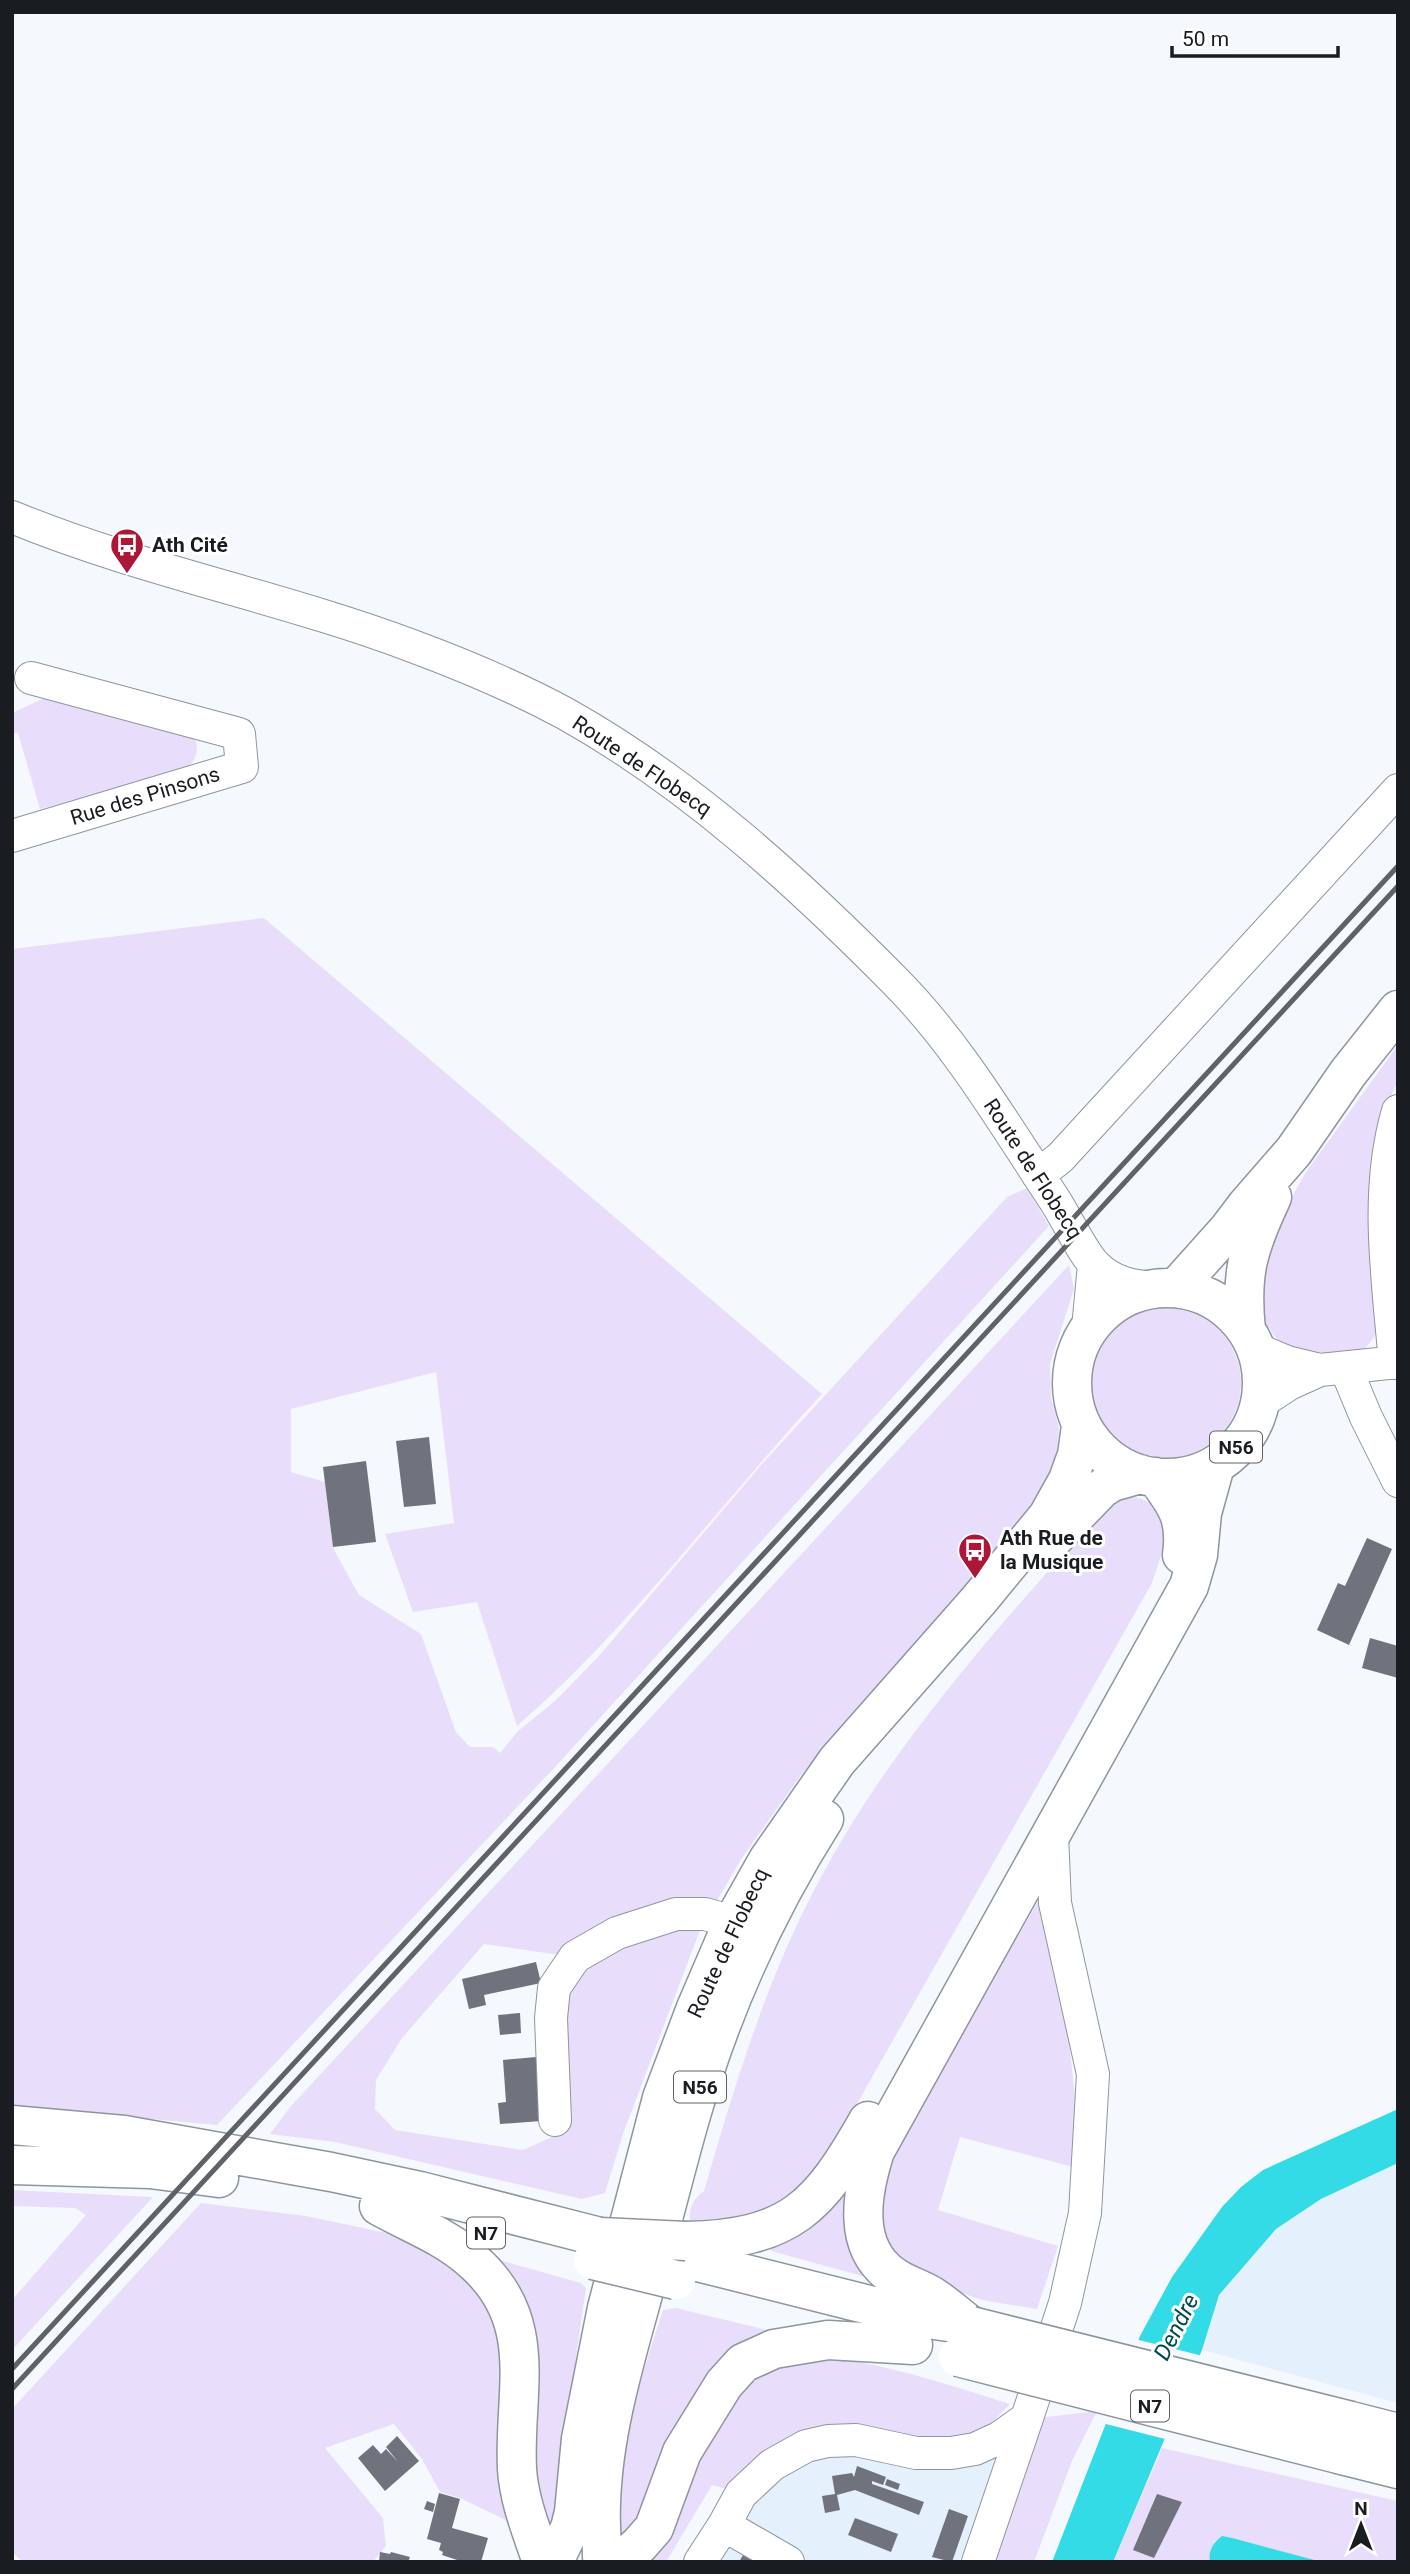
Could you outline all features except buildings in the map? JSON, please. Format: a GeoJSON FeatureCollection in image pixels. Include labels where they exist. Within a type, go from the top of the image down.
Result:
{"type":"FeatureCollection","features":[{"type":"Feature","properties":{"kind":"highway","name":"N56"},"geometry":{"type":"LineString","coordinates":[[1294,1151],[1251,1245],[1243,1285],[1251,1340],[1262,1385],[1260,1403],[1245,1437],[1233,1451],[1199,1473],[1178,1477],[1148,1476],[1122,1467],[1092,1442],[1081,1426],[1073,1396],[1073,1366],[1078,1346],[1088,1328],[1106,1309],[1129,1295],[1165,1288],[1228,1230],[1294,1151],[1348,1073],[1398,1010]]}},
{"type":"Feature","properties":{"kind":"highway"},"geometry":{"type":"LineString","coordinates":[[1165,1288],[1197,1292],[1216,1301],[1233,1314],[1251,1340]]}},
{"type":"Feature","properties":{"kind":"highway","name":"Route de Flobecq"},"geometry":{"type":"LineString","coordinates":[[549,2558],[570,2528],[574,2512],[581,2440],[607,2308],[663,2098],[696,2008],[733,1922],[768,1860],[837,1761],[979,1600],[1048,1516],[1068,1480],[1077,1455],[1081,1426]]}},
{"type":"Feature","properties":{"kind":"highway"},"geometry":{"type":"LineString","coordinates":[[964,2341],[931,2296],[891,2275],[879,2262],[864,2229],[862,2209],[865,2183],[875,2151],[1189,1586],[1198,1555],[1202,1513],[1215,1465]]}},
{"type":"Feature","properties":{"kind":"highway"},"geometry":{"type":"LineString","coordinates":[[681,2259],[773,2227],[804,2210],[837,2174],[1173,1585],[1184,1540],[1182,1517],[1148,1476]]}},
{"type":"Feature","properties":{"kind":"highway","name":"Route de Flobecq"},"geometry":{"type":"LineString","coordinates":[[610,2560],[601,2502],[609,2438],[625,2363],[686,2134],[712,2050],[735,1990],[775,1904],[849,1778],[899,1713],[1090,1500],[1112,1482],[1148,1476]]}},
{"type":"Feature","properties":{"kind":"highway"},"geometry":{"type":"LineString","coordinates":[[12,2125],[124,2135],[331,2172],[420,2191],[596,2248]]}},
{"type":"Feature","properties":{"kind":"highway","name":"N7"},"geometry":{"type":"LineString","coordinates":[[12,2165],[150,2169],[225,2178],[596,2248],[681,2259],[921,2318],[964,2341],[1346,2438],[1398,2469]]}},
{"type":"Feature","properties":{"kind":"highway"},"geometry":{"type":"LineString","coordinates":[[379,2206],[439,2237],[474,2261],[493,2281],[506,2302],[517,2329],[521,2357],[517,2468],[520,2492],[549,2558],[570,2547],[582,2547],[610,2560],[640,2544],[653,2528],[682,2452],[724,2384],[743,2363],[774,2349],[828,2340],[913,2344]]}},
{"type":"Feature","properties":{"kind":"highway","name":"N7"},"geometry":{"type":"LineString","coordinates":[[681,2259],[913,2344],[964,2341]]}},
{"type":"Feature","properties":{"kind":"highway","name":"N7"},"geometry":{"type":"LineString","coordinates":[[1346,2438],[1398,2433]]}},
{"type":"Feature","properties":{"kind":"street","name":"Route de Flobecq"},"geometry":{"type":"LineString","coordinates":[[12,517],[61,537],[284,604],[415,647],[525,694],[565,714],[617,746],[732,829],[846,932],[911,997],[987,1097],[1094,1265],[1129,1286],[1165,1288]]}},
{"type":"Feature","properties":{"kind":"street","name":"Rue des Pinsons"},"geometry":{"type":"LineString","coordinates":[[12,836],[242,767],[239,734],[31,678]]}},
{"type":"Feature","properties":{"kind":"street"},"geometry":{"type":"LineString","coordinates":[[1038,1175],[1060,1158],[1398,790]]}},
{"type":"Feature","properties":{"kind":"street"},"geometry":{"type":"LineString","coordinates":[[1260,1403],[1289,1384],[1333,1369],[1396,1363],[1384,1232],[1386,1168],[1398,1111]]}},
{"type":"Feature","properties":{"kind":"street"},"geometry":{"type":"LineString","coordinates":[[1088,1328],[1094,1265]]}},
{"type":"Feature","properties":{"kind":"street"},"geometry":{"type":"LineString","coordinates":[[1251,1340],[1287,1362],[1333,1369],[1366,1417],[1398,1481]]}},
{"type":"Feature","properties":{"kind":"street"},"geometry":{"type":"LineString","coordinates":[[978,2562],[1065,2303],[1085,2213],[1093,2074],[1055,1903],[1052,1835]]}},
{"type":"Feature","properties":{"kind":"street"},"geometry":{"type":"LineString","coordinates":[[555,2120],[551,2018],[554,1988],[575,1957],[617,1933],[676,1914],[705,1914],[733,1922]]}},
{"type":"Feature","properties":{"kind":"street"},"geometry":{"type":"LineString","coordinates":[[700,2562],[741,2494],[783,2457],[806,2446],[828,2441],[856,2440],[916,2453],[951,2453],[975,2449],[999,2438],[1027,2418]]}},
{"type":"Feature","properties":{"kind":"street"},"geometry":{"type":"LineString","coordinates":[[724,2525],[788,2562]]}},
{"type":"Feature","properties":{"kind":"shaded area"},"geometry":{"type":"Polygon","coordinates":[[[53,694],[179,730],[196,741],[195,758],[182,770],[40,809],[18,733],[12,733],[12,713],[53,694]]]}},
{"type":"Feature","properties":{"kind":"shaded area"},"geometry":{"type":"Polygon","coordinates":[[[264,918],[822,1394],[598,1649],[517,1726],[477,1602],[413,1612],[385,1534],[454,1523],[436,1372],[291,1409],[291,1472],[325,1482],[333,1548],[359,1595],[421,1634],[456,1732],[470,1747],[493,1747],[500,1753],[518,1731],[555,1701],[599,1656],[762,1464],[1007,1197],[1027,1188],[1049,1226],[556,1766],[217,2125],[12,2110],[12,949],[264,918]]]}},
{"type":"Feature","properties":{"kind":"shaded area"},"geometry":{"type":"Polygon","coordinates":[[[1398,1045],[1398,1080],[1382,1116],[1378,1325],[1374,1337],[1362,1353],[1326,1357],[1280,1344],[1263,1319],[1259,1255],[1306,1172],[1398,1045]]]}},
{"type":"Feature","properties":{"kind":"shaded area"},"geometry":{"type":"Polygon","coordinates":[[[1069,1265],[1074,1289],[1050,1364],[1051,1398],[1059,1428],[1057,1452],[1045,1488],[1026,1520],[801,1775],[742,1858],[715,1904],[560,1955],[484,1944],[402,2038],[376,2080],[375,2109],[395,2130],[523,2150],[554,2136],[561,2115],[561,2015],[576,1976],[591,1958],[692,1922],[700,1930],[623,2134],[605,2193],[582,2199],[335,2142],[270,2134],[291,2106],[1069,1265]]]}},
{"type":"Feature","properties":{"kind":"shaded area"},"geometry":{"type":"Polygon","coordinates":[[[1166,1308],[1195,1314],[1219,1330],[1235,1354],[1241,1383],[1235,1412],[1219,1436],[1195,1452],[1166,1458],[1137,1452],[1113,1436],[1097,1412],[1091,1383],[1097,1354],[1113,1330],[1137,1314],[1166,1308]]]}},
{"type":"Feature","properties":{"kind":"shaded area"},"geometry":{"type":"Polygon","coordinates":[[[1133,1497],[1149,1502],[1159,1510],[1164,1519],[1164,1544],[1152,1583],[820,2169],[772,2215],[690,2228],[691,2207],[704,2191],[740,2071],[768,1993],[801,1916],[849,1828],[916,1731],[989,1639],[1106,1506],[1118,1499],[1133,1497]]]}},
{"type":"Feature","properties":{"kind":"shaded area"},"geometry":{"type":"Polygon","coordinates":[[[1041,1896],[1069,2042],[1077,2114],[1073,2167],[960,2137],[938,2210],[1058,2246],[1037,2309],[982,2300],[950,2289],[892,2259],[874,2205],[875,2191],[1041,1896]]]}},
{"type":"Feature","properties":{"kind":"shaded area"},"geometry":{"type":"Polygon","coordinates":[[[1398,2163],[1398,2403],[1202,2350],[1219,2295],[1276,2229],[1321,2199],[1398,2163]]]}},
{"type":"Feature","properties":{"kind":"shaded area"},"geometry":{"type":"Polygon","coordinates":[[[846,2184],[868,2271],[862,2276],[771,2251],[770,2247],[846,2184]]]}},
{"type":"Feature","properties":{"kind":"shaded area"},"geometry":{"type":"Polygon","coordinates":[[[12,2190],[153,2197],[12,2350],[12,2300],[86,2215],[75,2208],[12,2206],[12,2190]]]}},
{"type":"Feature","properties":{"kind":"shaded area"},"geometry":{"type":"Polygon","coordinates":[[[201,2203],[306,2216],[406,2237],[436,2247],[497,2312],[514,2524],[460,2498],[440,2492],[422,2459],[394,2424],[325,2448],[383,2518],[386,2546],[373,2562],[23,2562],[12,2552],[12,2409],[201,2203]]]}},
{"type":"Feature","properties":{"kind":"shaded area"},"geometry":{"type":"Polygon","coordinates":[[[478,2254],[581,2283],[586,2288],[569,2406],[555,2535],[533,2515],[531,2356],[478,2254]]]}},
{"type":"Feature","properties":{"kind":"shaded area"},"geometry":{"type":"Polygon","coordinates":[[[676,2308],[792,2336],[758,2347],[618,2555],[622,2463],[636,2394],[663,2310],[676,2308]]]}},
{"type":"Feature","properties":{"kind":"shaded area"},"geometry":{"type":"Polygon","coordinates":[[[827,2357],[897,2370],[1010,2404],[986,2429],[959,2443],[871,2436],[730,2490],[712,2485],[666,2562],[642,2562],[689,2465],[750,2374],[827,2357]]]}},
{"type":"Feature","properties":{"kind":"shaded area"},"geometry":{"type":"Polygon","coordinates":[[[1097,2411],[1072,2461],[1034,2562],[979,2562],[1030,2419],[1097,2411]]]}},
{"type":"Feature","properties":{"kind":"shaded area"},"geometry":{"type":"Polygon","coordinates":[[[1162,2448],[1398,2501],[1398,2562],[1113,2562],[1162,2448]]]}},
{"type":"Feature","properties":{"kind":"shaded area"},"geometry":{"type":"Polygon","coordinates":[[[975,2449],[1012,2460],[978,2562],[700,2562],[783,2457],[975,2449]]]}},
{"type":"Feature","properties":{"kind":"water","name":"Dendre"},"geometry":{"type":"Polygon","coordinates":[[[1398,2109],[1398,2163],[1321,2199],[1276,2229],[1219,2295],[1202,2350],[1113,2562],[1052,2562],[1140,2336],[1172,2277],[1222,2207],[1241,2187],[1263,2170],[1398,2109]]]}},
{"type":"Feature","properties":{"kind":"water"},"geometry":{"type":"Polygon","coordinates":[[[1222,2536],[1322,2562],[1210,2562],[1212,2547],[1222,2536]]]}},
{"type":"Feature","properties":{"kind":"pier"},"geometry":{"type":"Polygon","coordinates":[[[1135,2339],[1203,2356],[1169,2440],[1102,2423],[1135,2339]]]}},
{"type":"Feature","properties":{"kind":"railway"},"geometry":{"type":"LineString","coordinates":[[12,2369],[1398,866]]}},
{"type":"Feature","properties":{"kind":"railway"},"geometry":{"type":"LineString","coordinates":[[12,2389],[1398,886]]}},
{"type":"Feature","properties":{"kind":"place","name":"Ath Cité"},"geometry":{"type":"Point","coordinates":[127,575]}},
{"type":"Feature","properties":{"kind":"place","name":"Ath Rue de la Musique"},"geometry":{"type":"Point","coordinates":[975,1580]}}]}
